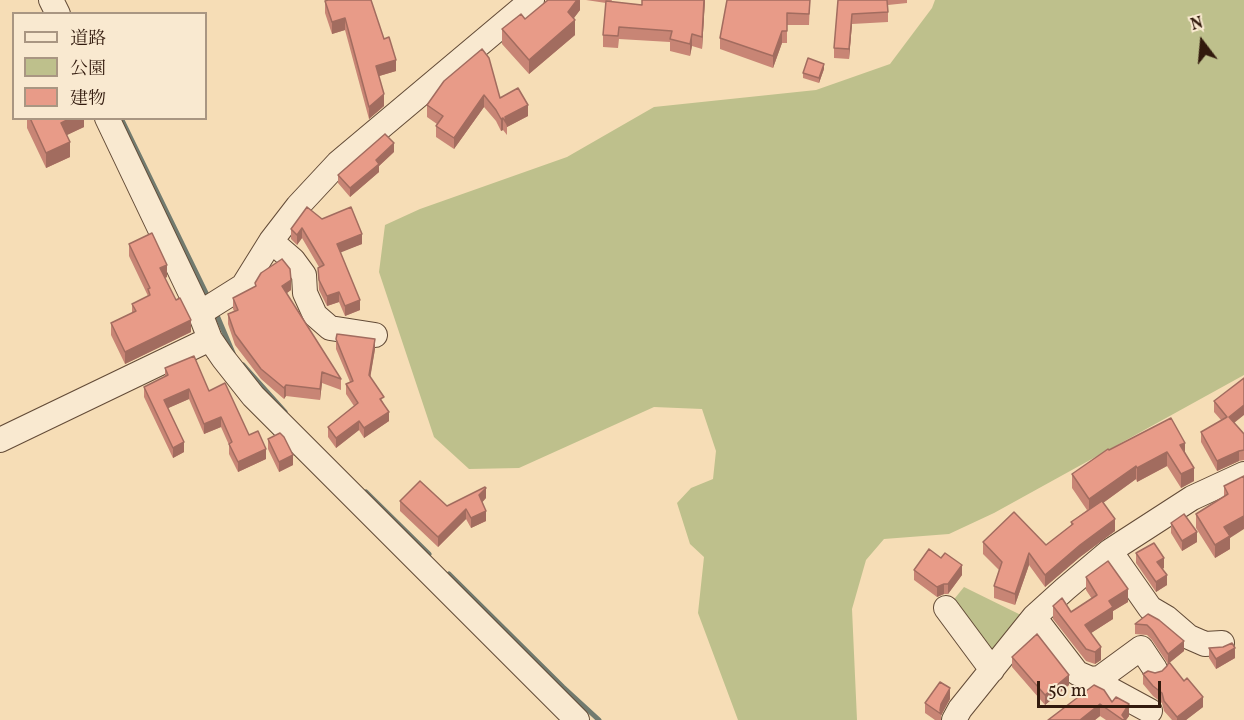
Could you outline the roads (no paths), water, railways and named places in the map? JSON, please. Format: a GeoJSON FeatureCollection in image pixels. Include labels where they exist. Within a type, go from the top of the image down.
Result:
{"type":"FeatureCollection","features":[{"type":"Feature","properties":{"kind":"street"},"geometry":{"type":"LineString","coordinates":[[200,314],[243,286],[271,241],[298,206],[338,163],[532,0]]}},
{"type":"Feature","properties":{"kind":"street"},"geometry":{"type":"LineString","coordinates":[[108,120],[210,339],[223,358],[253,396],[577,720]]}},
{"type":"Feature","properties":{"kind":"street"},"geometry":{"type":"LineString","coordinates":[[271,241],[293,260],[304,275],[305,293],[315,315],[330,328],[375,335]]}},
{"type":"Feature","properties":{"kind":"street"},"geometry":{"type":"LineString","coordinates":[[0,440],[210,339]]}},
{"type":"Feature","properties":{"kind":"street"},"geometry":{"type":"LineString","coordinates":[[954,720],[960,709],[1034,617],[1065,589],[1110,551],[1192,498],[1244,474]]}},
{"type":"Feature","properties":{"kind":"street"},"geometry":{"type":"LineString","coordinates":[[1110,551],[1150,608],[1167,618],[1189,638],[1205,644],[1222,643]]}},
{"type":"Feature","properties":{"kind":"street"},"geometry":{"type":"LineString","coordinates":[[946,608],[992,669]]}},
{"type":"Feature","properties":{"kind":"street"},"geometry":{"type":"LineString","coordinates":[[1034,617],[1077,673],[1150,711]]}},
{"type":"Feature","properties":{"kind":"street"},"geometry":{"type":"LineString","coordinates":[[1091,680],[1100,678],[1141,648],[1155,669]]}},
{"type":"Feature","properties":{"kind":"waterway"},"geometry":{"type":"LineString","coordinates":[[122,120],[209,299]]}},
{"type":"Feature","properties":{"kind":"waterway"},"geometry":{"type":"LineString","coordinates":[[216,313],[233,353]]}},
{"type":"Feature","properties":{"kind":"waterway"},"geometry":{"type":"LineString","coordinates":[[243,365],[285,412]]}},
{"type":"Feature","properties":{"kind":"waterway"},"geometry":{"type":"LineString","coordinates":[[366,492],[429,554]]}},
{"type":"Feature","properties":{"kind":"waterway"},"geometry":{"type":"LineString","coordinates":[[449,574],[599,720]]}}]}
